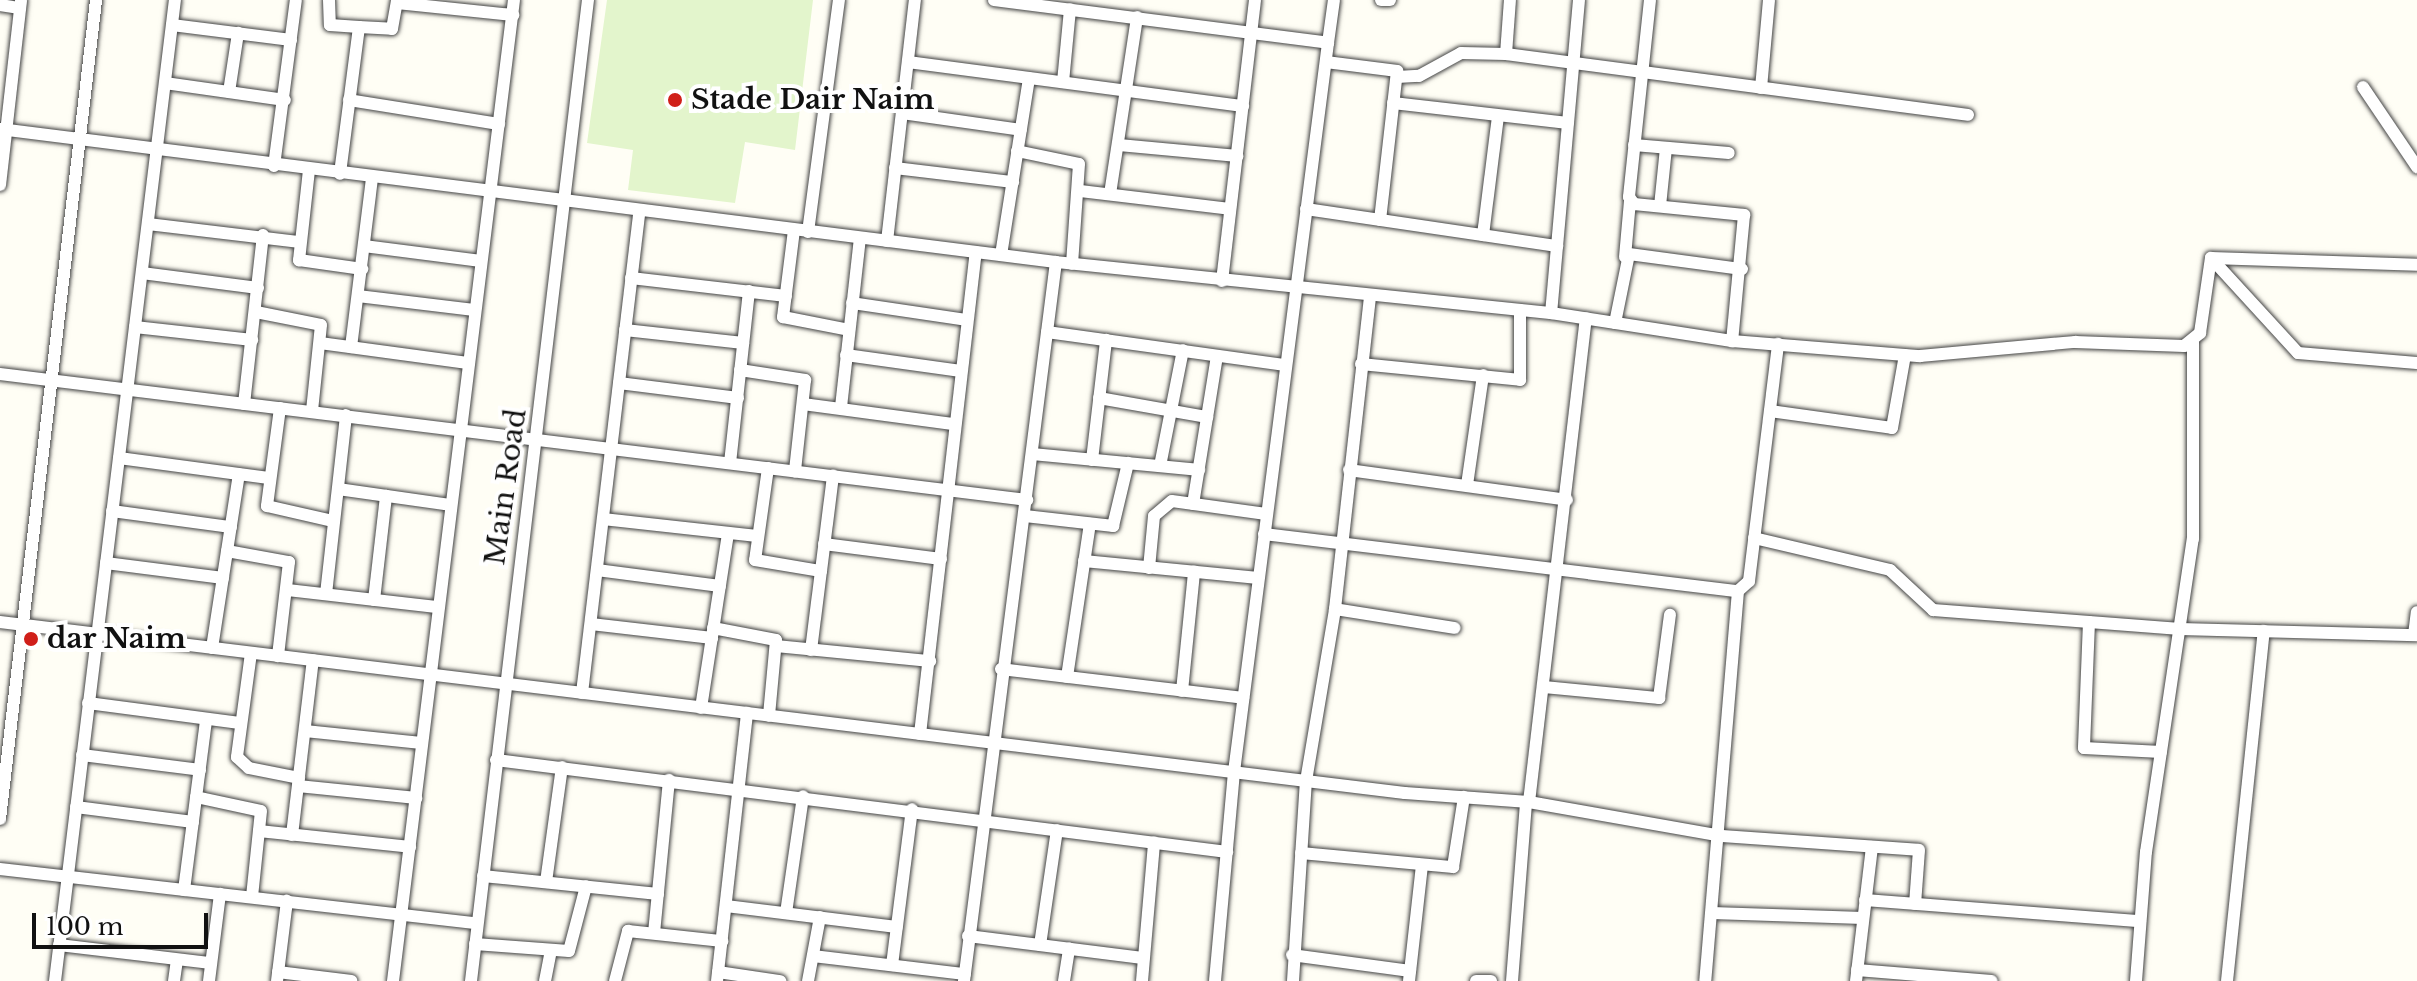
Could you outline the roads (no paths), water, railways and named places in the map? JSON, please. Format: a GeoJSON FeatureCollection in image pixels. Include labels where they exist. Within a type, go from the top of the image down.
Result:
{"type":"FeatureCollection","features":[{"type":"Feature","properties":{"kind":"street"},"geometry":{"type":"LineString","coordinates":[[0,819],[96,0]]}},
{"type":"Feature","properties":{"kind":"street"},"geometry":{"type":"LineString","coordinates":[[55,981],[175,0]]}},
{"type":"Feature","properties":{"kind":"street"},"geometry":{"type":"LineString","coordinates":[[274,166],[296,0]]}},
{"type":"Feature","properties":{"kind":"street"},"geometry":{"type":"LineString","coordinates":[[329,0],[330,25],[392,29],[397,1],[513,15]]}},
{"type":"Feature","properties":{"kind":"street"},"geometry":{"type":"LineString","coordinates":[[393,981],[514,0]]}},
{"type":"Feature","properties":{"kind":"street","name":"Main Road"},"geometry":{"type":"LineString","coordinates":[[471,981],[504,684],[567,203],[588,0]]}},
{"type":"Feature","properties":{"kind":"street"},"geometry":{"type":"LineString","coordinates":[[808,232],[839,0]]}},
{"type":"Feature","properties":{"kind":"street"},"geometry":{"type":"LineString","coordinates":[[887,241],[915,0]]}},
{"type":"Feature","properties":{"kind":"street"},"geometry":{"type":"LineString","coordinates":[[994,0],[1039,2],[1070,9],[1101,6],[1137,17],[1251,36],[1328,43]]}},
{"type":"Feature","properties":{"kind":"street"},"geometry":{"type":"LineString","coordinates":[[1222,281],[1255,0]]}},
{"type":"Feature","properties":{"kind":"street"},"geometry":{"type":"LineString","coordinates":[[1215,981],[1234,772],[1284,365],[1334,0]]}},
{"type":"Feature","properties":{"kind":"street"},"geometry":{"type":"LineString","coordinates":[[1381,0],[1390,0]]}},
{"type":"Feature","properties":{"kind":"street"},"geometry":{"type":"LineString","coordinates":[[1506,54],[1510,0]]}},
{"type":"Feature","properties":{"kind":"street"},"geometry":{"type":"LineString","coordinates":[[1551,313],[1579,0]]}},
{"type":"Feature","properties":{"kind":"street"},"geometry":{"type":"LineString","coordinates":[[1615,323],[1625,257],[1650,0]]}},
{"type":"Feature","properties":{"kind":"street"},"geometry":{"type":"LineString","coordinates":[[1761,88],[1769,0]]}},
{"type":"Feature","properties":{"kind":"street"},"geometry":{"type":"LineString","coordinates":[[0,5],[21,4],[2,129],[0,185]]}},
{"type":"Feature","properties":{"kind":"street"},"geometry":{"type":"LineString","coordinates":[[1063,82],[1070,9]]}},
{"type":"Feature","properties":{"kind":"street"},"geometry":{"type":"LineString","coordinates":[[1110,194],[1137,17]]}},
{"type":"Feature","properties":{"kind":"street"},"geometry":{"type":"LineString","coordinates":[[172,25],[291,40]]}},
{"type":"Feature","properties":{"kind":"street"},"geometry":{"type":"LineString","coordinates":[[340,174],[359,27]]}},
{"type":"Feature","properties":{"kind":"street"},"geometry":{"type":"LineString","coordinates":[[229,92],[238,33]]}},
{"type":"Feature","properties":{"kind":"street"},"geometry":{"type":"LineString","coordinates":[[1397,77],[1419,76],[1461,53],[1506,54],[1574,67],[1968,115]]}},
{"type":"Feature","properties":{"kind":"street"},"geometry":{"type":"LineString","coordinates":[[908,62],[1243,106]]}},
{"type":"Feature","properties":{"kind":"street"},"geometry":{"type":"LineString","coordinates":[[1326,62],[1394,68],[1397,77],[1380,220]]}},
{"type":"Feature","properties":{"kind":"street"},"geometry":{"type":"LineString","coordinates":[[1001,255],[1029,78]]}},
{"type":"Feature","properties":{"kind":"street"},"geometry":{"type":"LineString","coordinates":[[165,83],[285,100]]}},
{"type":"Feature","properties":{"kind":"street"},"geometry":{"type":"LineString","coordinates":[[2363,87],[2417,167]]}},
{"type":"Feature","properties":{"kind":"street"},"geometry":{"type":"LineString","coordinates":[[349,100],[499,124]]}},
{"type":"Feature","properties":{"kind":"street"},"geometry":{"type":"LineString","coordinates":[[1393,103],[1568,123]]}},
{"type":"Feature","properties":{"kind":"street"},"geometry":{"type":"LineString","coordinates":[[902,113],[1021,130]]}},
{"type":"Feature","properties":{"kind":"street"},"geometry":{"type":"LineString","coordinates":[[1483,235],[1498,116]]}},
{"type":"Feature","properties":{"kind":"street"},"geometry":{"type":"LineString","coordinates":[[2,129],[489,194],[1072,264],[1294,290],[1551,313],[1732,341],[1905,355],[2193,342]]}},
{"type":"Feature","properties":{"kind":"street"},"geometry":{"type":"LineString","coordinates":[[1119,145],[1237,156]]}},
{"type":"Feature","properties":{"kind":"street"},"geometry":{"type":"LineString","coordinates":[[1634,145],[1729,153]]}},
{"type":"Feature","properties":{"kind":"street"},"geometry":{"type":"LineString","coordinates":[[1660,206],[1666,148]]}},
{"type":"Feature","properties":{"kind":"street"},"geometry":{"type":"LineString","coordinates":[[1017,151],[1079,164],[1080,191],[1072,264]]}},
{"type":"Feature","properties":{"kind":"street"},"geometry":{"type":"LineString","coordinates":[[895,168],[1013,182]]}},
{"type":"Feature","properties":{"kind":"street"},"geometry":{"type":"LineString","coordinates":[[309,170],[298,242],[305,264],[362,269]]}},
{"type":"Feature","properties":{"kind":"street"},"geometry":{"type":"LineString","coordinates":[[351,347],[372,178]]}},
{"type":"Feature","properties":{"kind":"street"},"geometry":{"type":"LineString","coordinates":[[1080,191],[1230,209]]}},
{"type":"Feature","properties":{"kind":"street"},"geometry":{"type":"LineString","coordinates":[[1630,201],[1744,215],[1742,269],[1732,341]]}},
{"type":"Feature","properties":{"kind":"street"},"geometry":{"type":"LineString","coordinates":[[1306,209],[1557,246]]}},
{"type":"Feature","properties":{"kind":"street"},"geometry":{"type":"LineString","coordinates":[[582,693],[639,212]]}},
{"type":"Feature","properties":{"kind":"street"},"geometry":{"type":"LineString","coordinates":[[148,224],[263,235],[298,242]]}},
{"type":"Feature","properties":{"kind":"street"},"geometry":{"type":"LineString","coordinates":[[794,230],[785,320],[849,330]]}},
{"type":"Feature","properties":{"kind":"street"},"geometry":{"type":"LineString","coordinates":[[244,404],[263,235]]}},
{"type":"Feature","properties":{"kind":"street"},"geometry":{"type":"LineString","coordinates":[[841,407],[860,238]]}},
{"type":"Feature","properties":{"kind":"street"},"geometry":{"type":"LineString","coordinates":[[364,246],[481,261]]}},
{"type":"Feature","properties":{"kind":"street"},"geometry":{"type":"LineString","coordinates":[[920,734],[953,424],[976,252]]}},
{"type":"Feature","properties":{"kind":"street"},"geometry":{"type":"LineString","coordinates":[[1625,257],[1742,269]]}},
{"type":"Feature","properties":{"kind":"street"},"geometry":{"type":"LineString","coordinates":[[2211,258],[2417,265]]}},
{"type":"Feature","properties":{"kind":"street"},"geometry":{"type":"LineString","coordinates":[[2136,981],[2140,921],[2161,752],[2193,539],[2193,342],[2211,258]]}},
{"type":"Feature","properties":{"kind":"street"},"geometry":{"type":"LineString","coordinates":[[2211,258],[2298,353],[2417,363]]}},
{"type":"Feature","properties":{"kind":"street"},"geometry":{"type":"LineString","coordinates":[[813,956],[964,977],[989,743],[1025,516],[1056,262]]}},
{"type":"Feature","properties":{"kind":"street"},"geometry":{"type":"LineString","coordinates":[[142,273],[258,288]]}},
{"type":"Feature","properties":{"kind":"street"},"geometry":{"type":"LineString","coordinates":[[631,278],[786,296]]}},
{"type":"Feature","properties":{"kind":"street"},"geometry":{"type":"LineString","coordinates":[[730,463],[749,291]]}},
{"type":"Feature","properties":{"kind":"street"},"geometry":{"type":"LineString","coordinates":[[358,296],[474,310]]}},
{"type":"Feature","properties":{"kind":"street"},"geometry":{"type":"LineString","coordinates":[[1293,981],[1292,955],[1306,781],[1335,609],[1370,297]]}},
{"type":"Feature","properties":{"kind":"street"},"geometry":{"type":"LineString","coordinates":[[852,303],[967,320]]}},
{"type":"Feature","properties":{"kind":"street"},"geometry":{"type":"LineString","coordinates":[[1361,364],[1520,380],[1520,310]]}},
{"type":"Feature","properties":{"kind":"street"},"geometry":{"type":"LineString","coordinates":[[256,312],[319,321],[320,343],[312,411]]}},
{"type":"Feature","properties":{"kind":"street"},"geometry":{"type":"LineString","coordinates":[[1512,981],[1527,802],[1559,567],[1586,318]]}},
{"type":"Feature","properties":{"kind":"street"},"geometry":{"type":"LineString","coordinates":[[135,327],[252,340]]}},
{"type":"Feature","properties":{"kind":"street"},"geometry":{"type":"LineString","coordinates":[[625,330],[743,343]]}},
{"type":"Feature","properties":{"kind":"street"},"geometry":{"type":"LineString","coordinates":[[1047,332],[1284,365]]}},
{"type":"Feature","properties":{"kind":"street"},"geometry":{"type":"LineString","coordinates":[[1092,460],[1106,340]]}},
{"type":"Feature","properties":{"kind":"street"},"geometry":{"type":"LineString","coordinates":[[320,343],[468,363]]}},
{"type":"Feature","properties":{"kind":"street"},"geometry":{"type":"LineString","coordinates":[[1705,981],[1721,836],[1738,591],[1749,581],[1778,344]]}},
{"type":"Feature","properties":{"kind":"street"},"geometry":{"type":"LineString","coordinates":[[1160,466],[1183,350]]}},
{"type":"Feature","properties":{"kind":"street"},"geometry":{"type":"LineString","coordinates":[[846,355],[961,371]]}},
{"type":"Feature","properties":{"kind":"street"},"geometry":{"type":"LineString","coordinates":[[1770,411],[1892,428],[1905,355]]}},
{"type":"Feature","properties":{"kind":"street"},"geometry":{"type":"LineString","coordinates":[[1193,504],[1217,356]]}},
{"type":"Feature","properties":{"kind":"street"},"geometry":{"type":"LineString","coordinates":[[740,370],[805,380],[795,471]]}},
{"type":"Feature","properties":{"kind":"street"},"geometry":{"type":"LineString","coordinates":[[0,374],[1027,500]]}},
{"type":"Feature","properties":{"kind":"street"},"geometry":{"type":"LineString","coordinates":[[1467,485],[1483,375]]}},
{"type":"Feature","properties":{"kind":"street"},"geometry":{"type":"LineString","coordinates":[[619,383],[738,398]]}},
{"type":"Feature","properties":{"kind":"street"},"geometry":{"type":"LineString","coordinates":[[1099,398],[1207,417]]}},
{"type":"Feature","properties":{"kind":"street"},"geometry":{"type":"LineString","coordinates":[[803,404],[953,424]]}},
{"type":"Feature","properties":{"kind":"street"},"geometry":{"type":"LineString","coordinates":[[280,408],[269,478],[272,513],[333,521]]}},
{"type":"Feature","properties":{"kind":"street"},"geometry":{"type":"LineString","coordinates":[[326,594],[346,415]]}},
{"type":"Feature","properties":{"kind":"street"},"geometry":{"type":"LineString","coordinates":[[1033,454],[1199,470]]}},
{"type":"Feature","properties":{"kind":"street"},"geometry":{"type":"LineString","coordinates":[[119,458],[269,478]]}},
{"type":"Feature","properties":{"kind":"street"},"geometry":{"type":"LineString","coordinates":[[1025,516],[1090,524],[1120,521],[1128,463]]}},
{"type":"Feature","properties":{"kind":"street"},"geometry":{"type":"LineString","coordinates":[[768,468],[757,536],[758,565],[821,571]]}},
{"type":"Feature","properties":{"kind":"street"},"geometry":{"type":"LineString","coordinates":[[1349,470],[1567,500]]}},
{"type":"Feature","properties":{"kind":"street"},"geometry":{"type":"LineString","coordinates":[[212,648],[239,474]]}},
{"type":"Feature","properties":{"kind":"street"},"geometry":{"type":"LineString","coordinates":[[811,650],[833,475]]}},
{"type":"Feature","properties":{"kind":"street"},"geometry":{"type":"LineString","coordinates":[[338,489],[450,505]]}},
{"type":"Feature","properties":{"kind":"street"},"geometry":{"type":"LineString","coordinates":[[374,600],[386,496]]}},
{"type":"Feature","properties":{"kind":"street"},"geometry":{"type":"LineString","coordinates":[[1149,568],[1159,508],[1172,501],[1266,514]]}},
{"type":"Feature","properties":{"kind":"street"},"geometry":{"type":"LineString","coordinates":[[112,511],[231,527]]}},
{"type":"Feature","properties":{"kind":"street"},"geometry":{"type":"LineString","coordinates":[[603,519],[757,536]]}},
{"type":"Feature","properties":{"kind":"street"},"geometry":{"type":"LineString","coordinates":[[1067,677],[1090,524]]}},
{"type":"Feature","properties":{"kind":"street"},"geometry":{"type":"LineString","coordinates":[[701,708],[728,534]]}},
{"type":"Feature","properties":{"kind":"street"},"geometry":{"type":"LineString","coordinates":[[1264,534],[1341,538],[1738,591]]}},
{"type":"Feature","properties":{"kind":"street"},"geometry":{"type":"LineString","coordinates":[[1754,538],[1890,570],[1933,610],[2180,629],[2416,635],[2417,612]]}},
{"type":"Feature","properties":{"kind":"street"},"geometry":{"type":"LineString","coordinates":[[824,544],[941,559]]}},
{"type":"Feature","properties":{"kind":"street"},"geometry":{"type":"LineString","coordinates":[[227,551],[284,558],[287,590],[278,656]]}},
{"type":"Feature","properties":{"kind":"street"},"geometry":{"type":"LineString","coordinates":[[1084,561],[1258,578]]}},
{"type":"Feature","properties":{"kind":"street"},"geometry":{"type":"LineString","coordinates":[[106,563],[223,578]]}},
{"type":"Feature","properties":{"kind":"street"},"geometry":{"type":"LineString","coordinates":[[597,570],[720,586]]}},
{"type":"Feature","properties":{"kind":"street"},"geometry":{"type":"LineString","coordinates":[[1182,691],[1194,572]]}},
{"type":"Feature","properties":{"kind":"street"},"geometry":{"type":"LineString","coordinates":[[287,590],[437,607]]}},
{"type":"Feature","properties":{"kind":"street"},"geometry":{"type":"LineString","coordinates":[[1335,609],[1455,628]]}},
{"type":"Feature","properties":{"kind":"street"},"geometry":{"type":"LineString","coordinates":[[1544,687],[1659,698],[1670,615]]}},
{"type":"Feature","properties":{"kind":"street"},"geometry":{"type":"LineString","coordinates":[[0,622],[1306,781],[1527,802],[1721,836],[1919,850],[1915,904]]}},
{"type":"Feature","properties":{"kind":"street"},"geometry":{"type":"LineString","coordinates":[[2089,622],[2084,748],[2161,752]]}},
{"type":"Feature","properties":{"kind":"street"},"geometry":{"type":"LineString","coordinates":[[591,624],[769,635],[776,646],[769,716]]}},
{"type":"Feature","properties":{"kind":"street"},"geometry":{"type":"LineString","coordinates":[[2227,981],[2264,631]]}},
{"type":"Feature","properties":{"kind":"street"},"geometry":{"type":"LineString","coordinates":[[776,646],[930,661]]}},
{"type":"Feature","properties":{"kind":"street"},"geometry":{"type":"LineString","coordinates":[[251,653],[235,750],[241,763],[298,782],[416,798]]}},
{"type":"Feature","properties":{"kind":"street"},"geometry":{"type":"LineString","coordinates":[[292,835],[313,660]]}},
{"type":"Feature","properties":{"kind":"street"},"geometry":{"type":"LineString","coordinates":[[1001,669],[1243,698]]}},
{"type":"Feature","properties":{"kind":"street"},"geometry":{"type":"LineString","coordinates":[[0,698],[15,699]]}},
{"type":"Feature","properties":{"kind":"street"},"geometry":{"type":"LineString","coordinates":[[88,703],[240,723]]}},
{"type":"Feature","properties":{"kind":"street"},"geometry":{"type":"LineString","coordinates":[[747,713],[718,977],[780,981]]}},
{"type":"Feature","properties":{"kind":"street"},"geometry":{"type":"LineString","coordinates":[[184,890],[206,720]]}},
{"type":"Feature","properties":{"kind":"street"},"geometry":{"type":"LineString","coordinates":[[305,731],[421,743]]}},
{"type":"Feature","properties":{"kind":"street"},"geometry":{"type":"LineString","coordinates":[[82,755],[200,770]]}},
{"type":"Feature","properties":{"kind":"street"},"geometry":{"type":"LineString","coordinates":[[496,760],[982,817],[1227,852]]}},
{"type":"Feature","properties":{"kind":"street"},"geometry":{"type":"LineString","coordinates":[[546,882],[562,767]]}},
{"type":"Feature","properties":{"kind":"street"},"geometry":{"type":"LineString","coordinates":[[654,933],[669,780]]}},
{"type":"Feature","properties":{"kind":"street"},"geometry":{"type":"LineString","coordinates":[[786,913],[803,796]]}},
{"type":"Feature","properties":{"kind":"street"},"geometry":{"type":"LineString","coordinates":[[196,797],[255,806],[259,831],[252,897]]}},
{"type":"Feature","properties":{"kind":"street"},"geometry":{"type":"LineString","coordinates":[[1301,853],[1422,866],[1458,863],[1464,797]]}},
{"type":"Feature","properties":{"kind":"street"},"geometry":{"type":"LineString","coordinates":[[76,807],[193,822]]}},
{"type":"Feature","properties":{"kind":"street"},"geometry":{"type":"LineString","coordinates":[[892,965],[912,809]]}},
{"type":"Feature","properties":{"kind":"street"},"geometry":{"type":"LineString","coordinates":[[1040,945],[1057,830]]}},
{"type":"Feature","properties":{"kind":"street"},"geometry":{"type":"LineString","coordinates":[[259,831],[410,847]]}},
{"type":"Feature","properties":{"kind":"street"},"geometry":{"type":"LineString","coordinates":[[1142,981],[1154,843]]}},
{"type":"Feature","properties":{"kind":"street"},"geometry":{"type":"LineString","coordinates":[[1872,847],[1857,976],[1992,981]]}},
{"type":"Feature","properties":{"kind":"street"},"geometry":{"type":"LineString","coordinates":[[1292,955],[1409,976],[1422,866]]}},
{"type":"Feature","properties":{"kind":"street"},"geometry":{"type":"LineString","coordinates":[[0,869],[477,923]]}},
{"type":"Feature","properties":{"kind":"street"},"geometry":{"type":"LineString","coordinates":[[483,876],[658,894]]}},
{"type":"Feature","properties":{"kind":"street"},"geometry":{"type":"LineString","coordinates":[[475,944],[551,951],[573,949],[586,886]]}},
{"type":"Feature","properties":{"kind":"street"},"geometry":{"type":"LineString","coordinates":[[209,981],[220,894]]}},
{"type":"Feature","properties":{"kind":"street"},"geometry":{"type":"LineString","coordinates":[[1865,900],[2140,921]]}},
{"type":"Feature","properties":{"kind":"street"},"geometry":{"type":"LineString","coordinates":[[287,901],[278,976],[351,981]]}},
{"type":"Feature","properties":{"kind":"street"},"geometry":{"type":"LineString","coordinates":[[726,906],[897,927]]}},
{"type":"Feature","properties":{"kind":"street"},"geometry":{"type":"LineString","coordinates":[[1712,913],[1863,918]]}},
{"type":"Feature","properties":{"kind":"street"},"geometry":{"type":"LineString","coordinates":[[808,981],[820,917]]}},
{"type":"Feature","properties":{"kind":"street"},"geometry":{"type":"LineString","coordinates":[[615,981],[624,934],[654,933],[722,941]]}},
{"type":"Feature","properties":{"kind":"street"},"geometry":{"type":"LineString","coordinates":[[968,936],[1143,958]]}},
{"type":"Feature","properties":{"kind":"street"},"geometry":{"type":"LineString","coordinates":[[59,945],[211,963]]}},
{"type":"Feature","properties":{"kind":"street"},"geometry":{"type":"LineString","coordinates":[[1064,981],[1069,948]]}},
{"type":"Feature","properties":{"kind":"street"},"geometry":{"type":"LineString","coordinates":[[545,981],[551,951]]}},
{"type":"Feature","properties":{"kind":"street"},"geometry":{"type":"LineString","coordinates":[[174,981],[177,960]]}},
{"type":"Feature","properties":{"kind":"street"},"geometry":{"type":"LineString","coordinates":[[1476,981],[1491,981]]}},
{"type":"Feature","properties":{"kind":"place","name":"Stade Dair Naim"},"geometry":{"type":"Point","coordinates":[675,100]}},
{"type":"Feature","properties":{"kind":"place","name":"dar Naim"},"geometry":{"type":"Point","coordinates":[31,639]}}]}
